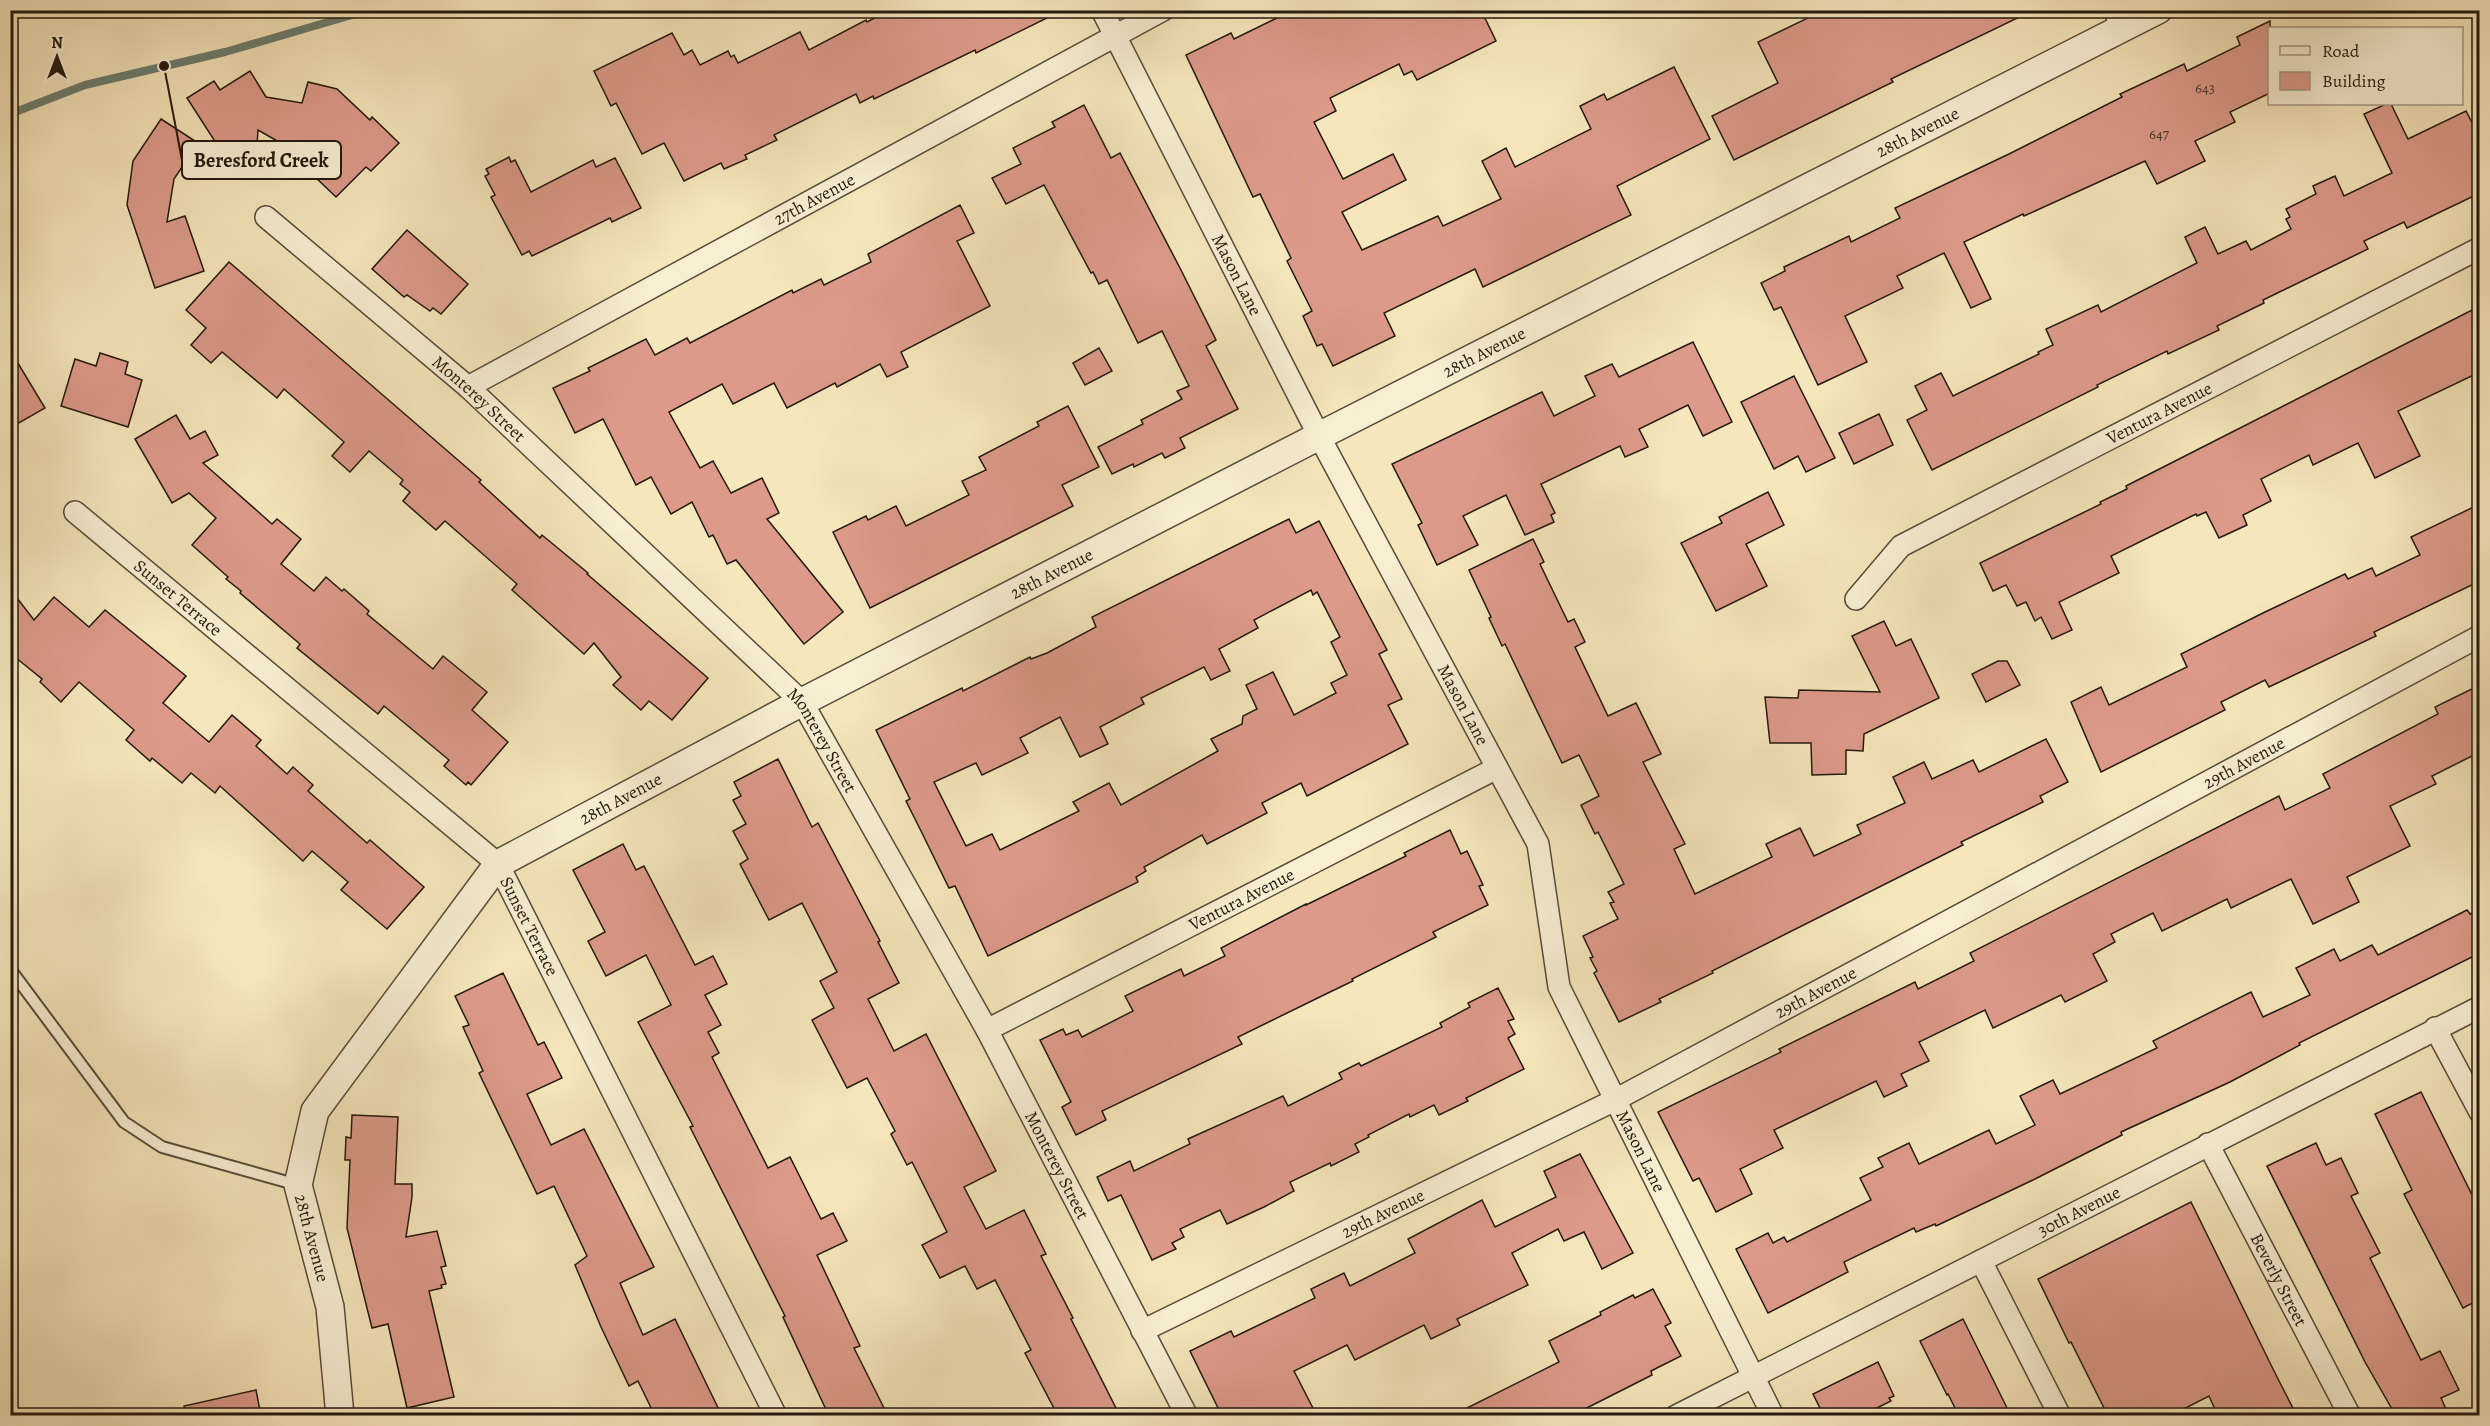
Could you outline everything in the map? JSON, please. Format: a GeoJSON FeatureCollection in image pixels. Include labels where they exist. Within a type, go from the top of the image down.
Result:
{"type":"FeatureCollection","features":[{"type":"Feature","properties":{"kind":"street","name":"Mason Lane"},"geometry":{"type":"LineString","coordinates":[[1102,10],[1319,436],[1538,844],[1559,987],[1773,1416]]}},
{"type":"Feature","properties":{"kind":"street","name":"27th Avenue"},"geometry":{"type":"LineString","coordinates":[[468,387],[1163,10]]}},
{"type":"Feature","properties":{"kind":"street","name":"28th Avenue"},"geometry":{"type":"LineString","coordinates":[[340,1416],[330,1307],[298,1185],[315,1111],[498,864],[802,702],[1319,436],[2118,19],[2157,10]]}},
{"type":"Feature","properties":{"kind":"street","name":"Monterey Street"},"geometry":{"type":"LineString","coordinates":[[266,217],[468,387],[802,702],[987,1030],[1187,1416]]}},
{"type":"Feature","properties":{"kind":"street","name":"Ventura Avenue"},"geometry":{"type":"LineString","coordinates":[[1856,599],[1901,546],[2480,248]]}},
{"type":"Feature","properties":{"kind":"street","name":"Sunset Terrace"},"geometry":{"type":"LineString","coordinates":[[75,512],[498,864],[776,1416]]}},
{"type":"Feature","properties":{"kind":"street","name":"29th Avenue"},"geometry":{"type":"LineString","coordinates":[[1142,1331],[1615,1101],[2480,636]]}},
{"type":"Feature","properties":{"kind":"street","name":"Ventura Avenue"},"geometry":{"type":"LineString","coordinates":[[987,1030],[1497,768]]}},
{"type":"Feature","properties":{"kind":"street","name":"30th Avenue"},"geometry":{"type":"LineString","coordinates":[[1676,1416],[2480,1007]]}},
{"type":"Feature","properties":{"kind":"street"},"geometry":{"type":"LineString","coordinates":[[2435,1028],[2480,1112]]}},
{"type":"Feature","properties":{"kind":"street","name":"Beverly Street"},"geometry":{"type":"LineString","coordinates":[[2208,1144],[2350,1416]]}},
{"type":"Feature","properties":{"kind":"street"},"geometry":{"type":"LineString","coordinates":[[1981,1261],[2060,1416]]}},
{"type":"Feature","properties":{"kind":"lane"},"geometry":{"type":"LineString","coordinates":[[10,969],[124,1122],[162,1147],[298,1185]]}},
{"type":"Feature","properties":{"kind":"building"},"geometry":{"type":"Polygon","coordinates":[[[890,10],[1063,10],[976,53],[975,50],[874,99],[873,96],[860,103],[856,94],[774,135],[777,140],[745,155],[747,159],[724,169],[721,163],[684,181],[664,143],[642,154],[616,103],[611,106],[594,71],[672,33],[684,55],[692,50],[700,65],[728,51],[731,57],[734,55],[738,63],[800,32],[809,50],[890,10]]]}},
{"type":"Feature","properties":{"kind":"building"},"geometry":{"type":"Polygon","coordinates":[[[1293,10],[1481,10],[1496,41],[1417,80],[1412,71],[1404,75],[1399,64],[1330,98],[1336,111],[1314,122],[1343,179],[1393,154],[1406,180],[1342,212],[1362,250],[1438,216],[1443,226],[1501,199],[1482,161],[1506,148],[1515,167],[1591,129],[1580,106],[1604,94],[1607,100],[1674,67],[1710,139],[1617,186],[1631,215],[1483,287],[1475,269],[1384,313],[1395,336],[1333,366],[1322,344],[1317,346],[1303,316],[1312,311],[1287,261],[1291,258],[1260,194],[1253,197],[1186,55],[1231,33],[1234,39],[1293,10]]]}},
{"type":"Feature","properties":{"kind":"building"},"geometry":{"type":"Polygon","coordinates":[[[1804,10],[2034,10],[1891,79],[1893,82],[1734,160],[1712,116],[1778,83],[1758,42],[1808,18],[1804,10]]]}},
{"type":"Feature","properties":{"kind":"building"},"geometry":{"type":"Polygon","coordinates":[[[2270,21],[2270,27],[2268,27],[2268,94],[2230,112],[2235,122],[2195,141],[2205,161],[2157,184],[2145,161],[1964,242],[1991,299],[1971,308],[1944,253],[1897,276],[1903,288],[1845,316],[1867,362],[1818,385],[1781,307],[1774,310],[1761,283],[1785,271],[1784,267],[1849,236],[1851,242],[1900,218],[1895,208],[2122,97],[2120,94],[2184,64],[2187,71],[2240,45],[2237,37],[2270,21]]]}},
{"type":"Feature","properties":{"kind":"building"},"geometry":{"type":"Polygon","coordinates":[[[250,71],[266,97],[302,103],[308,82],[337,89],[370,120],[372,117],[399,143],[371,171],[366,167],[336,197],[314,176],[323,167],[258,130],[256,162],[232,168],[187,98],[214,81],[220,90],[250,71]]]}},
{"type":"Feature","properties":{"kind":"building"},"geometry":{"type":"Polygon","coordinates":[[[1084,105],[1111,158],[1120,153],[1181,270],[1216,340],[1206,346],[1238,409],[1180,438],[1185,448],[1165,458],[1162,453],[1134,467],[1133,464],[1112,474],[1098,447],[1143,424],[1141,420],[1182,399],[1177,391],[1189,386],[1162,331],[1138,343],[1107,280],[1099,284],[1093,272],[1091,273],[1044,185],[1006,204],[992,178],[1021,164],[1013,148],[1055,127],[1052,122],[1084,105]]]}},
{"type":"Feature","properties":{"kind":"building"},"geometry":{"type":"Polygon","coordinates":[[[2384,105],[2391,105],[2408,139],[2466,111],[2480,138],[2480,193],[2407,228],[2404,222],[2364,241],[2368,249],[2263,300],[2264,303],[2217,326],[2219,330],[2168,354],[2167,351],[2097,385],[2098,387],[1932,470],[1907,420],[1927,410],[1915,386],[1941,373],[1953,396],[2039,354],[2038,352],[2053,345],[2046,329],[2098,305],[2101,312],[2197,263],[2185,237],[2205,227],[2218,254],[2246,241],[2251,250],[2291,229],[2286,219],[2290,217],[2286,209],[2316,194],[2313,186],[2335,176],[2344,196],[2392,173],[2364,114],[2384,105]]]}},
{"type":"Feature","properties":{"kind":"building"},"geometry":{"type":"Polygon","coordinates":[[[161,119],[198,143],[174,179],[167,222],[185,216],[204,271],[155,288],[127,205],[133,161],[161,119]]]}},
{"type":"Feature","properties":{"kind":"building"},"geometry":{"type":"Polygon","coordinates":[[[509,157],[511,162],[515,160],[531,192],[593,160],[596,167],[615,158],[641,208],[612,222],[610,218],[532,256],[529,251],[522,255],[491,197],[495,195],[485,176],[489,174],[486,169],[509,157]]]}},
{"type":"Feature","properties":{"kind":"building"},"geometry":{"type":"Polygon","coordinates":[[[960,205],[974,233],[957,241],[990,306],[901,352],[908,367],[887,377],[880,364],[837,387],[835,383],[787,408],[774,383],[733,404],[722,384],[669,412],[700,468],[713,461],[731,493],[762,478],[779,513],[767,519],[843,612],[804,644],[736,560],[727,564],[713,535],[709,537],[692,502],[671,514],[651,477],[636,485],[603,419],[575,433],[553,388],[590,371],[588,368],[646,339],[655,355],[687,338],[690,343],[792,290],[793,293],[821,279],[824,285],[871,262],[868,254],[960,205]]]}},
{"type":"Feature","properties":{"kind":"building"},"geometry":{"type":"Polygon","coordinates":[[[407,230],[468,284],[441,314],[433,308],[430,311],[407,295],[404,297],[372,269],[407,230]]]}},
{"type":"Feature","properties":{"kind":"building"},"geometry":{"type":"Polygon","coordinates":[[[229,262],[481,480],[479,482],[540,538],[542,535],[588,573],[708,678],[672,720],[649,701],[641,710],[613,685],[621,677],[594,643],[584,654],[512,590],[517,584],[445,521],[436,530],[403,501],[410,492],[400,484],[403,480],[369,451],[350,472],[332,456],[344,442],[284,389],[277,398],[222,352],[211,363],[191,345],[206,328],[186,310],[229,262]]]}},
{"type":"Feature","properties":{"kind":"building"},"geometry":{"type":"Polygon","coordinates":[[[2480,306],[2480,372],[2398,411],[2420,456],[2375,478],[2358,443],[2313,465],[2309,455],[2261,479],[2271,501],[2243,515],[2247,525],[2219,538],[2206,512],[2197,516],[2196,514],[2111,556],[2119,573],[2059,602],[2072,630],[2052,639],[2041,617],[2035,621],[2026,602],[2017,606],[2006,585],[1993,591],[1980,563],[2101,504],[2100,502],[2127,489],[2126,486],[2480,306]]]}},
{"type":"Feature","properties":{"kind":"building"},"geometry":{"type":"Polygon","coordinates":[[[1693,342],[1732,422],[1703,436],[1688,405],[1639,429],[1648,447],[1625,457],[1620,446],[1541,484],[1555,513],[1551,515],[1554,522],[1525,535],[1506,495],[1463,516],[1478,545],[1437,565],[1418,525],[1422,523],[1392,464],[1542,392],[1554,416],[1595,396],[1585,376],[1612,364],[1619,377],[1693,342]]]}},
{"type":"Feature","properties":{"kind":"building"},"geometry":{"type":"Polygon","coordinates":[[[1099,348],[1112,371],[1085,385],[1073,363],[1099,348]]]}},
{"type":"Feature","properties":{"kind":"building"},"geometry":{"type":"Polygon","coordinates":[[[10,350],[45,408],[10,428],[10,350]]]}},
{"type":"Feature","properties":{"kind":"building"},"geometry":{"type":"Polygon","coordinates":[[[100,353],[128,362],[125,374],[142,380],[128,427],[61,406],[75,359],[96,366],[100,353]]]}},
{"type":"Feature","properties":{"kind":"building"},"geometry":{"type":"Polygon","coordinates":[[[1794,376],[1835,458],[1806,472],[1798,456],[1774,469],[1741,402],[1794,376]]]}},
{"type":"Feature","properties":{"kind":"building"},"geometry":{"type":"Polygon","coordinates":[[[1068,406],[1099,467],[1062,485],[1073,506],[870,608],[833,532],[866,516],[868,520],[896,506],[906,526],[969,495],[962,481],[986,470],[979,457],[1039,426],[1037,422],[1068,406]]]}},
{"type":"Feature","properties":{"kind":"building"},"geometry":{"type":"Polygon","coordinates":[[[1879,414],[1893,445],[1854,464],[1839,433],[1879,414]]]}},
{"type":"Feature","properties":{"kind":"building"},"geometry":{"type":"Polygon","coordinates":[[[176,415],[190,439],[205,431],[218,455],[203,463],[272,524],[277,519],[301,539],[281,564],[314,591],[326,577],[342,591],[344,589],[369,611],[367,614],[433,669],[443,656],[487,692],[472,710],[508,742],[471,785],[468,782],[466,785],[444,766],[449,760],[384,706],[378,714],[297,648],[300,644],[240,593],[241,591],[226,579],[228,577],[192,545],[216,518],[189,493],[172,503],[135,439],[176,415]]]}},
{"type":"Feature","properties":{"kind":"building"},"geometry":{"type":"Polygon","coordinates":[[[1768,492],[1784,525],[1746,544],[1767,586],[1716,611],[1681,543],[1722,523],[1719,517],[1768,492]]]}},
{"type":"Feature","properties":{"kind":"building"},"geometry":{"type":"Polygon","coordinates":[[[2480,504],[2480,581],[2374,632],[2376,636],[2269,687],[2265,680],[2221,702],[2225,710],[2101,772],[2071,702],[2101,687],[2109,705],[2187,667],[2181,654],[2265,612],[2345,574],[2348,579],[2372,568],[2376,576],[2420,555],[2411,537],[2480,504]]]}},
{"type":"Feature","properties":{"kind":"building"},"geometry":{"type":"Polygon","coordinates":[[[1289,519],[1296,533],[1319,521],[1387,650],[1379,654],[1402,699],[1388,705],[1408,744],[1307,796],[1301,783],[1262,803],[1267,813],[1207,844],[1202,835],[1144,867],[1146,871],[1136,877],[1138,882],[988,956],[955,886],[949,888],[906,801],[910,799],[876,730],[962,688],[963,691],[1030,657],[1031,659],[1047,653],[1096,627],[1092,617],[1289,519]],[[1311,590],[1254,620],[1258,628],[1219,649],[1230,671],[1211,680],[1204,667],[1141,698],[1144,704],[1100,727],[1108,744],[1080,757],[1060,717],[1020,738],[1028,753],[982,775],[976,763],[934,782],[966,846],[992,834],[1000,850],[1079,811],[1073,802],[1109,783],[1121,805],[1218,751],[1211,739],[1242,724],[1243,716],[1257,709],[1246,685],[1273,672],[1294,715],[1336,693],[1331,683],[1347,675],[1331,642],[1340,637],[1317,592],[1313,595],[1311,590]]]}},
{"type":"Feature","properties":{"kind":"building"},"geometry":{"type":"Polygon","coordinates":[[[1533,539],[1544,562],[1540,564],[1568,622],[1574,619],[1585,642],[1575,647],[1608,716],[1636,703],[1661,754],[1643,762],[1685,844],[1674,849],[1695,894],[1772,857],[1766,844],[1800,828],[1814,856],[1861,834],[1857,825],[1905,803],[1893,777],[1924,762],[1932,779],[1973,760],[1979,772],[2046,739],[2068,782],[2040,796],[2043,802],[1961,842],[1963,845],[1712,971],[1713,973],[1659,999],[1661,1002],[1619,1022],[1594,973],[1597,971],[1590,958],[1593,957],[1583,936],[1618,919],[1610,903],[1614,902],[1608,892],[1624,884],[1598,832],[1595,834],[1581,805],[1599,796],[1579,755],[1562,763],[1505,644],[1502,646],[1469,570],[1533,539]]]}},
{"type":"Feature","properties":{"kind":"building"},"geometry":{"type":"Polygon","coordinates":[[[10,589],[34,620],[54,597],[89,627],[105,610],[186,676],[163,703],[209,742],[232,715],[261,740],[256,746],[287,774],[293,767],[313,785],[308,791],[367,843],[370,840],[424,887],[387,929],[341,890],[348,882],[312,851],[303,861],[220,786],[215,793],[191,773],[182,783],[152,758],[150,761],[126,740],[134,730],[79,682],[61,702],[40,682],[42,679],[10,653],[10,589]]]}},
{"type":"Feature","properties":{"kind":"building"},"geometry":{"type":"Polygon","coordinates":[[[1884,621],[1896,646],[1911,639],[1939,698],[1864,734],[1863,751],[1846,750],[1846,774],[1812,775],[1811,743],[1770,743],[1765,697],[1798,698],[1799,690],[1880,692],[1852,636],[1884,621]]]}},
{"type":"Feature","properties":{"kind":"building"},"geometry":{"type":"Polygon","coordinates":[[[1998,661],[2007,661],[2020,685],[1986,702],[1972,674],[1998,661]]]}},
{"type":"Feature","properties":{"kind":"building"},"geometry":{"type":"Polygon","coordinates":[[[2480,685],[2480,752],[2432,776],[2436,784],[2390,806],[2410,846],[2347,877],[2359,902],[2313,924],[2291,879],[2231,908],[2227,899],[2162,931],[2153,913],[2111,934],[2115,942],[2093,954],[2107,981],[2065,1002],[2061,995],[1993,1028],[1985,1010],[1919,1042],[1929,1061],[1901,1074],[1907,1086],[1884,1097],[1876,1081],[1774,1130],[1783,1148],[1740,1169],[1752,1194],[1716,1212],[1699,1178],[1693,1181],[1658,1112],[1781,1052],[1779,1049],[1915,982],[1918,989],[1974,961],[1970,953],[2279,796],[2285,810],[2330,788],[2323,774],[2438,714],[2435,707],[2480,685]]]}},
{"type":"Feature","properties":{"kind":"building"},"geometry":{"type":"Polygon","coordinates":[[[778,759],[812,827],[818,823],[880,941],[878,942],[899,983],[868,999],[894,1051],[926,1034],[996,1171],[964,1187],[986,1229],[1024,1210],[1046,1254],[1041,1256],[1120,1416],[1058,1416],[1025,1353],[1031,1350],[995,1280],[977,1289],[965,1266],[940,1278],[922,1245],[947,1232],[912,1162],[907,1165],[891,1134],[895,1131],[867,1078],[847,1088],[812,1020],[834,1008],[820,981],[837,972],[802,903],[769,920],[740,864],[748,859],[733,831],[746,824],[733,800],[741,796],[734,782],[778,759]]]}},
{"type":"Feature","properties":{"kind":"building"},"geometry":{"type":"Polygon","coordinates":[[[1450,830],[1461,854],[1467,851],[1483,885],[1479,886],[1488,905],[1433,932],[1436,937],[1352,979],[1353,981],[1238,1037],[1242,1044],[1102,1111],[1106,1120],[1076,1135],[1062,1107],[1071,1102],[1040,1040],[1063,1029],[1066,1035],[1078,1030],[1082,1037],[1133,1011],[1125,996],[1181,969],[1184,976],[1225,956],[1221,948],[1406,856],[1404,853],[1450,830]]]}},
{"type":"Feature","properties":{"kind":"building"},"geometry":{"type":"Polygon","coordinates":[[[623,844],[636,870],[644,866],[695,965],[713,956],[727,984],[705,995],[721,1025],[708,1032],[719,1053],[712,1057],[768,1168],[790,1157],[821,1219],[833,1213],[847,1241],[817,1255],[860,1346],[854,1348],[888,1416],[829,1416],[783,1317],[785,1316],[690,1127],[693,1126],[638,1022],[671,1005],[646,955],[606,976],[588,941],[605,932],[573,870],[623,844]]]}},
{"type":"Feature","properties":{"kind":"building"},"geometry":{"type":"Polygon","coordinates":[[[2467,910],[2470,914],[2480,910],[2480,953],[2299,1043],[2300,1045],[2230,1082],[2121,1132],[2122,1135],[2033,1180],[1936,1226],[1935,1224],[1916,1232],[1914,1228],[1844,1262],[1848,1272],[1768,1313],[1736,1249],[1768,1233],[1773,1243],[1784,1237],[1787,1242],[1871,1200],[1860,1178],[1883,1167],[1878,1158],[1909,1143],[1919,1164],[1989,1130],[1996,1144],[2035,1125],[2020,1096],[2053,1080],[2060,1094],[2157,1048],[2153,1041],[2251,992],[2263,1017],[2310,995],[2296,968],[2334,949],[2340,961],[2372,945],[2378,955],[2467,910]]]}},
{"type":"Feature","properties":{"kind":"building"},"geometry":{"type":"Polygon","coordinates":[[[503,973],[538,1045],[544,1042],[562,1078],[527,1094],[551,1145],[584,1129],[654,1267],[620,1283],[643,1335],[675,1319],[722,1416],[655,1416],[638,1381],[629,1386],[575,1265],[587,1256],[554,1186],[537,1194],[479,1073],[483,1071],[463,1027],[469,1025],[455,996],[503,973]]]}},
{"type":"Feature","properties":{"kind":"building"},"geometry":{"type":"Polygon","coordinates":[[[1498,988],[1514,1019],[1508,1021],[1515,1034],[1508,1038],[1524,1069],[1466,1098],[1468,1101],[1439,1115],[1434,1105],[1410,1117],[1409,1114],[1355,1144],[1359,1152],[1290,1182],[1294,1191],[1227,1224],[1220,1210],[1180,1229],[1184,1237],[1172,1243],[1176,1249],[1152,1260],[1121,1195],[1108,1201],[1097,1177],[1130,1161],[1134,1171],[1190,1144],[1188,1139],[1283,1096],[1288,1106],[1342,1079],[1339,1073],[1359,1063],[1361,1066],[1442,1027],[1440,1023],[1470,1007],[1468,1003],[1498,988]]]}},
{"type":"Feature","properties":{"kind":"building"},"geometry":{"type":"Polygon","coordinates":[[[2421,1092],[2480,1211],[2480,1299],[2463,1308],[2404,1194],[2412,1190],[2375,1114],[2421,1092]]]}},
{"type":"Feature","properties":{"kind":"building"},"geometry":{"type":"Polygon","coordinates":[[[352,1115],[398,1117],[395,1184],[412,1184],[406,1237],[437,1231],[446,1266],[441,1267],[446,1284],[441,1285],[442,1288],[429,1291],[454,1397],[407,1408],[388,1324],[372,1328],[347,1228],[350,1160],[345,1160],[346,1137],[351,1138],[352,1115]]]}},
{"type":"Feature","properties":{"kind":"building"},"geometry":{"type":"Polygon","coordinates":[[[2316,1143],[2326,1165],[2341,1158],[2358,1193],[2351,1196],[2380,1253],[2370,1258],[2421,1360],[2440,1351],[2459,1390],[2441,1398],[2449,1416],[2396,1416],[2365,1362],[2267,1166],[2316,1143]]]}},
{"type":"Feature","properties":{"kind":"building"},"geometry":{"type":"Polygon","coordinates":[[[1580,1154],[1633,1253],[1602,1269],[1584,1232],[1564,1241],[1558,1229],[1512,1253],[1528,1285],[1457,1319],[1460,1325],[1431,1339],[1424,1325],[1355,1360],[1347,1345],[1294,1371],[1317,1416],[1222,1416],[1190,1351],[1231,1331],[1234,1337],[1315,1298],[1311,1289],[1344,1273],[1350,1286],[1415,1253],[1408,1239],[1482,1200],[1495,1227],[1556,1197],[1544,1171],[1580,1154]]]}},
{"type":"Feature","properties":{"kind":"building"},"geometry":{"type":"Polygon","coordinates":[[[2191,1202],[2297,1416],[2218,1416],[2209,1396],[2170,1416],[2108,1416],[2071,1342],[2069,1343],[2038,1279],[2191,1202]]]}},
{"type":"Feature","properties":{"kind":"building"},"geometry":{"type":"Polygon","coordinates":[[[1653,1289],[1671,1323],[1665,1326],[1681,1356],[1651,1371],[1652,1375],[1571,1416],[1451,1416],[1559,1362],[1549,1341],[1601,1315],[1600,1312],[1633,1295],[1635,1298],[1653,1289]]]}},
{"type":"Feature","properties":{"kind":"building"},"geometry":{"type":"Polygon","coordinates":[[[1963,1319],[2011,1416],[1959,1416],[1920,1341],[1963,1319]]]}},
{"type":"Feature","properties":{"kind":"building"},"geometry":{"type":"Polygon","coordinates":[[[1878,1362],[1894,1396],[1889,1398],[1891,1401],[1861,1416],[1824,1416],[1813,1394],[1878,1362]]]}},
{"type":"Feature","properties":{"kind":"building"},"geometry":{"type":"Polygon","coordinates":[[[256,1390],[261,1416],[185,1416],[184,1406],[256,1390]]]}},
{"type":"Feature","properties":{"kind":"waterway"},"geometry":{"type":"LineString","coordinates":[[10,114],[85,85],[225,52],[369,10]]}},
{"type":"Feature","properties":{"kind":"place","name":"Beresford Creek"},"geometry":{"type":"Point","coordinates":[164,66]}}]}
